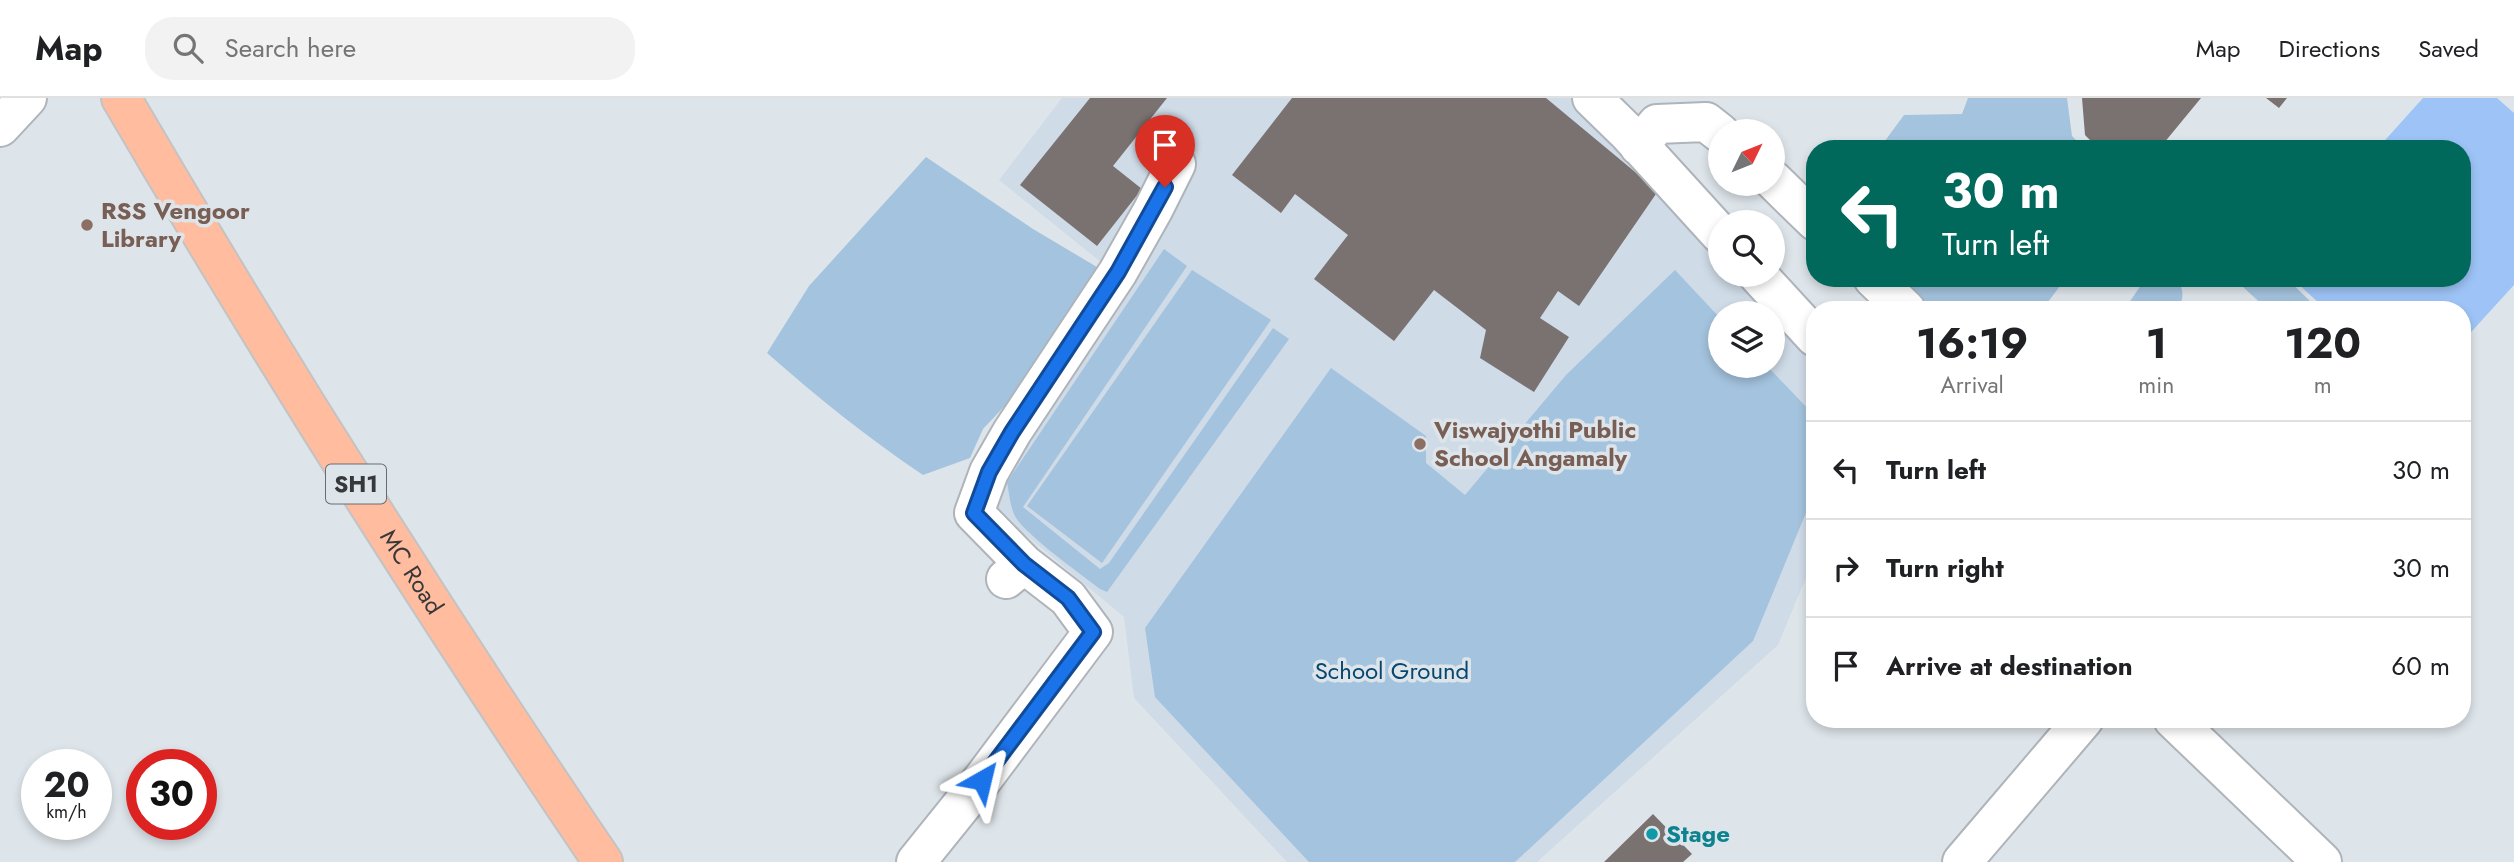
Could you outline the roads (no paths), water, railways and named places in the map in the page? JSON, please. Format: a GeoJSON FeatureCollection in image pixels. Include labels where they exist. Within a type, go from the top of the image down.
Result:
{"type":"FeatureCollection","features":[{"type":"Feature","properties":{"kind":"main road","name":"MC Road"},"geometry":{"type":"LineString","coordinates":[[121,98],[350,473],[494,701],[603,862]]}},
{"type":"Feature","properties":{"kind":"street"},"geometry":{"type":"LineString","coordinates":[[0,127],[27,98]]}},
{"type":"Feature","properties":{"kind":"street"},"geometry":{"type":"LineString","coordinates":[[1592,98],[1708,221]]}},
{"type":"Feature","properties":{"kind":"street"},"geometry":{"type":"LineString","coordinates":[[1639,146],[1657,124],[1708,124]]}},
{"type":"Feature","properties":{"kind":"street"},"geometry":{"type":"LineString","coordinates":[[916,862],[982,780],[1093,632],[1068,598],[1015,572],[974,513],[989,472],[1012,432],[1118,272],[1176,164]]}},
{"type":"Feature","properties":{"kind":"street"},"geometry":{"type":"LineString","coordinates":[[1785,192],[1806,212]]}},
{"type":"Feature","properties":{"kind":"street"},"geometry":{"type":"LineString","coordinates":[[1769,287],[1806,327]]}},
{"type":"Feature","properties":{"kind":"street"},"geometry":{"type":"LineString","coordinates":[[1882,287],[1897,301]]}},
{"type":"Feature","properties":{"kind":"street"},"geometry":{"type":"LineString","coordinates":[[1962,862],[2076,728]]}},
{"type":"Feature","properties":{"kind":"street"},"geometry":{"type":"LineString","coordinates":[[2182,728],[2322,862]]}},
{"type":"Feature","properties":{"kind":"water"},"geometry":{"type":"Polygon","coordinates":[[[2423,98],[2497,98],[2514,113],[2514,285],[2471,332],[2471,301],[2317,301],[2302,287],[2471,287],[2471,140],[2385,140],[2423,98]]]}},
{"type":"Feature","properties":{"kind":"place","name":"RSS Vengoor Library"},"geometry":{"type":"Point","coordinates":[87,225]}},
{"type":"Feature","properties":{"kind":"place","name":"Viswajyothi Public School Angamaly"},"geometry":{"type":"Point","coordinates":[1420,444]}},
{"type":"Feature","properties":{"kind":"place","name":"Stage"},"geometry":{"type":"Point","coordinates":[1652,834]}},
{"type":"Feature","properties":{"kind":"park label","name":"School Ground"},"geometry":{"type":"Point","coordinates":[1392,671]}}]}
